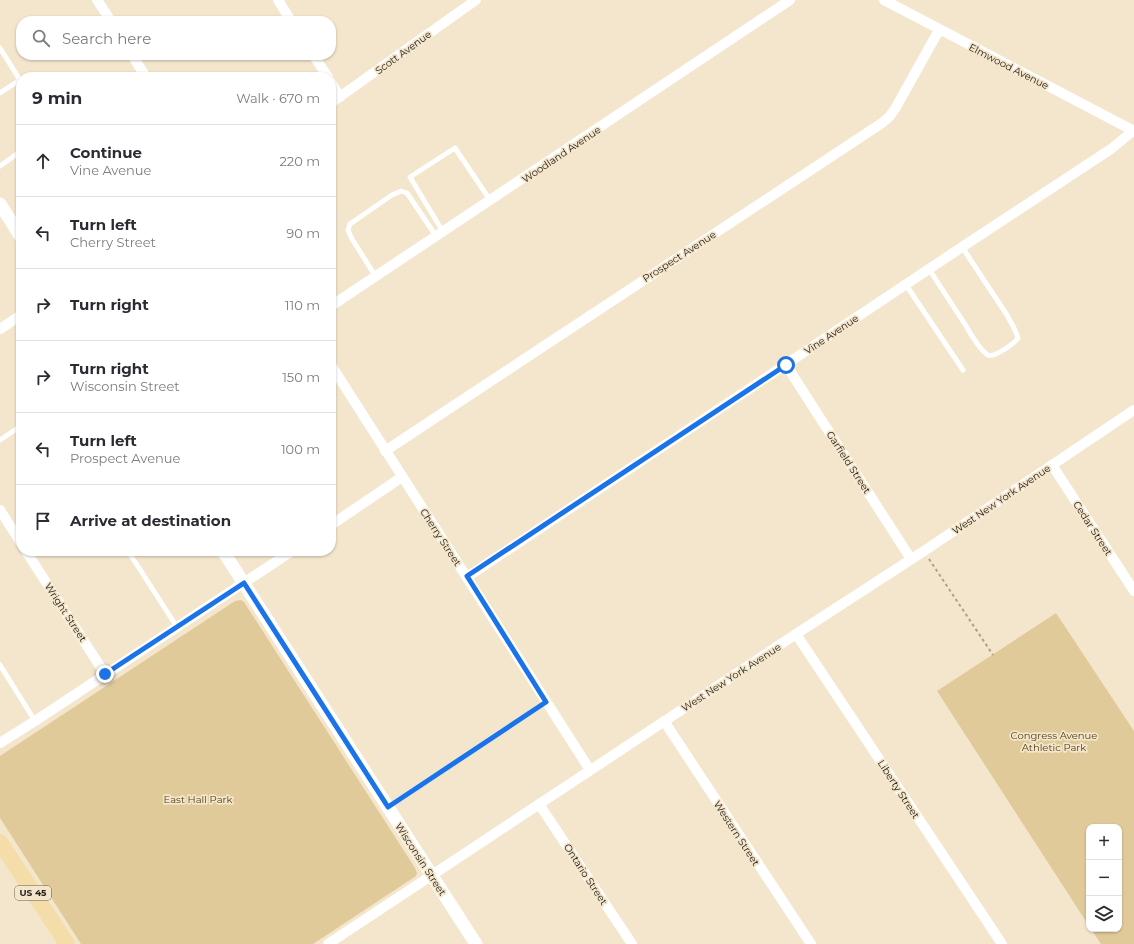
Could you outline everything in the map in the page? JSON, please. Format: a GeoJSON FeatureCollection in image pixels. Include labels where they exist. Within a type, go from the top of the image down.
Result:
{"type":"FeatureCollection","features":[{"type":"Feature","properties":{"kind":"main road","name":"US 45"},"geometry":{"type":"LineString","coordinates":[[0,842],[62,942]]}},
{"type":"Feature","properties":{"kind":"street"},"geometry":{"type":"LineString","coordinates":[[97,0],[107,16]]}},
{"type":"Feature","properties":{"kind":"street"},"geometry":{"type":"LineString","coordinates":[[278,0],[289,16]]}},
{"type":"Feature","properties":{"kind":"street","name":"Scott Avenue"},"geometry":{"type":"LineString","coordinates":[[336,100],[476,0]]}},
{"type":"Feature","properties":{"kind":"street","name":"Woodland Avenue"},"geometry":{"type":"LineString","coordinates":[[336,303],[790,0]]}},
{"type":"Feature","properties":{"kind":"street","name":"Elmwood Avenue"},"geometry":{"type":"LineString","coordinates":[[884,0],[939,30],[1134,130]]}},
{"type":"Feature","properties":{"kind":"street","name":"Prospect Avenue"},"geometry":{"type":"LineString","coordinates":[[385,451],[882,123],[889,117],[894,109],[939,30]]}},
{"type":"Feature","properties":{"kind":"street"},"geometry":{"type":"LineString","coordinates":[[135,60],[143,72]]}},
{"type":"Feature","properties":{"kind":"street"},"geometry":{"type":"LineString","coordinates":[[316,60],[325,72]]}},
{"type":"Feature","properties":{"kind":"street"},"geometry":{"type":"LineString","coordinates":[[336,90],[340,97]]}},
{"type":"Feature","properties":{"kind":"street","name":"Vine Avenue"},"geometry":{"type":"LineString","coordinates":[[467,576],[1112,149],[1134,130]]}},
{"type":"Feature","properties":{"kind":"street"},"geometry":{"type":"LineString","coordinates":[[0,204],[16,229]]}},
{"type":"Feature","properties":{"kind":"street"},"geometry":{"type":"LineString","coordinates":[[0,329],[16,318]]}},
{"type":"Feature","properties":{"kind":"street","name":"Garfield Street"},"geometry":{"type":"LineString","coordinates":[[786,365],[912,559]]}},
{"type":"Feature","properties":{"kind":"street","name":"Cherry Street"},"geometry":{"type":"LineString","coordinates":[[336,373],[590,770]]}},
{"type":"Feature","properties":{"kind":"street","name":"West New York Avenue"},"geometry":{"type":"LineString","coordinates":[[328,944],[664,721],[912,559],[1134,410]]}},
{"type":"Feature","properties":{"kind":"street","name":"Cedar Street"},"geometry":{"type":"LineString","coordinates":[[1052,465],[1134,591]]}},
{"type":"Feature","properties":{"kind":"street"},"geometry":{"type":"LineString","coordinates":[[336,522],[402,477]]}},
{"type":"Feature","properties":{"kind":"street"},"geometry":{"type":"LineString","coordinates":[[0,510],[16,535]]}},
{"type":"Feature","properties":{"kind":"street","name":"Wright Street"},"geometry":{"type":"LineString","coordinates":[[29,556],[105,674]]}},
{"type":"Feature","properties":{"kind":"street","name":"Wisconsin Street"},"geometry":{"type":"LineString","coordinates":[[226,556],[476,944]]}},
{"type":"Feature","properties":{"kind":"street"},"geometry":{"type":"LineString","coordinates":[[0,744],[284,556]]}},
{"type":"Feature","properties":{"kind":"street","name":"Liberty Street"},"geometry":{"type":"LineString","coordinates":[[796,634],[1002,944]]}},
{"type":"Feature","properties":{"kind":"street","name":"Western Street"},"geometry":{"type":"LineString","coordinates":[[664,721],[811,944]]}},
{"type":"Feature","properties":{"kind":"street","name":"Ontario Street"},"geometry":{"type":"LineString","coordinates":[[539,804],[632,944]]}},
{"type":"Feature","properties":{"kind":"lane"},"geometry":{"type":"LineString","coordinates":[[0,48],[16,73]]}},
{"type":"Feature","properties":{"kind":"lane"},"geometry":{"type":"LineString","coordinates":[[0,93],[16,84]]}},
{"type":"Feature","properties":{"kind":"lane"},"geometry":{"type":"LineString","coordinates":[[439,234],[410,178],[416,173],[455,148],[490,200]]}},
{"type":"Feature","properties":{"kind":"lane"},"geometry":{"type":"LineString","coordinates":[[0,166],[16,155]]}},
{"type":"Feature","properties":{"kind":"lane"},"geometry":{"type":"LineString","coordinates":[[376,277],[348,230],[350,224],[392,195],[401,191],[406,193],[439,234]]}},
{"type":"Feature","properties":{"kind":"lane"},"geometry":{"type":"LineString","coordinates":[[929,269],[974,339],[987,355],[992,356],[997,354],[1016,342],[1018,338],[1007,315],[962,247]]}},
{"type":"Feature","properties":{"kind":"lane"},"geometry":{"type":"LineString","coordinates":[[906,285],[963,370]]}},
{"type":"Feature","properties":{"kind":"lane"},"geometry":{"type":"LineString","coordinates":[[0,440],[16,429]]}},
{"type":"Feature","properties":{"kind":"lane"},"geometry":{"type":"LineString","coordinates":[[131,556],[177,627]]}},
{"type":"Feature","properties":{"kind":"lane"},"geometry":{"type":"LineString","coordinates":[[0,665],[35,721]]}},
{"type":"Feature","properties":{"kind":"lane"},"geometry":{"type":"LineString","coordinates":[[388,807],[546,702]]}},
{"type":"Feature","properties":{"kind":"path"},"geometry":{"type":"LineString","coordinates":[[924,551],[993,655]]}},
{"type":"Feature","properties":{"kind":"green space","name":"East Hall Park"},"geometry":{"type":"Polygon","coordinates":[[[241,600],[244,602],[415,868],[417,873],[416,876],[313,944],[81,944],[0,818],[0,756],[235,601],[241,600]]]}},
{"type":"Feature","properties":{"kind":"green space","name":"Congress Avenue Athletic Park"},"geometry":{"type":"Polygon","coordinates":[[[1056,613],[1134,731],[1134,944],[1101,944],[1093,932],[1122,932],[1122,824],[1086,824],[1086,921],[937,691],[1056,613]]]}},
{"type":"Feature","properties":{"kind":"route"},"geometry":{"type":"LineString","coordinates":[[105,674],[244,583],[388,807],[546,702],[467,576],[786,365]]}}]}
